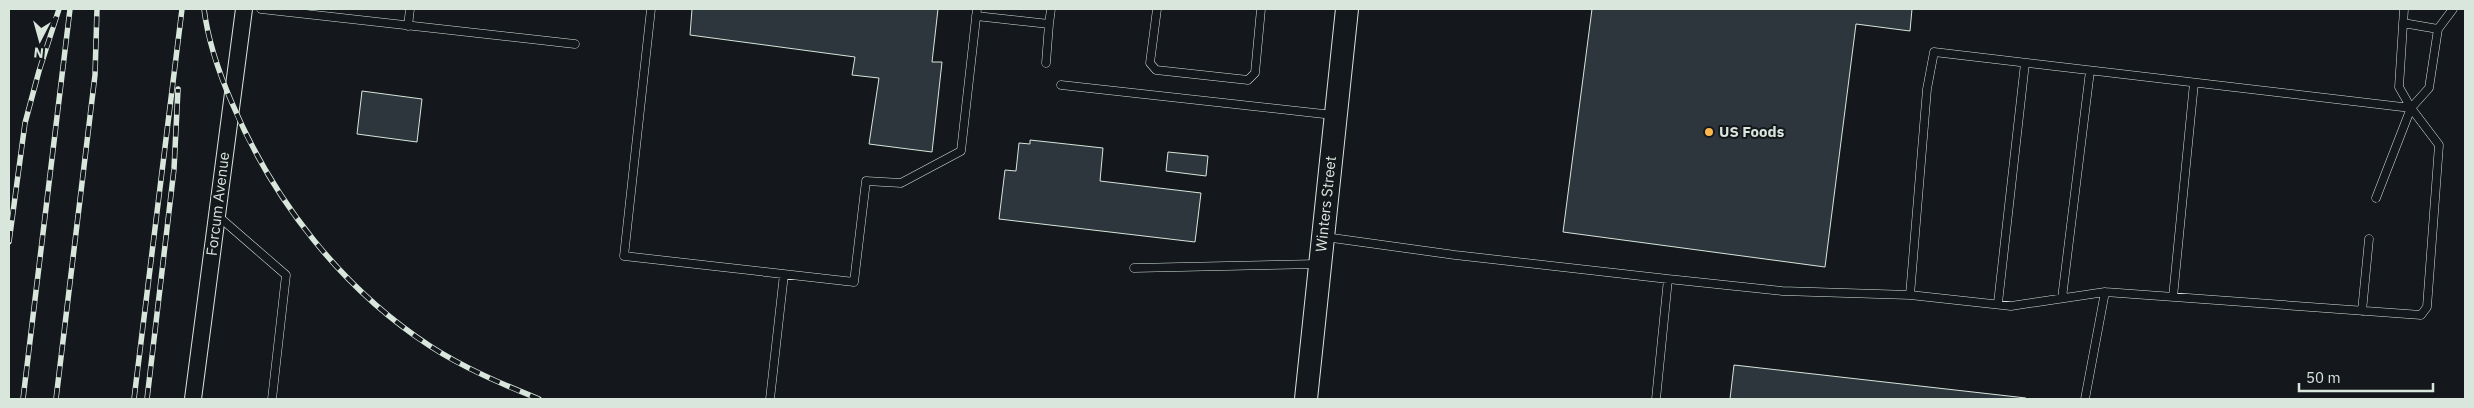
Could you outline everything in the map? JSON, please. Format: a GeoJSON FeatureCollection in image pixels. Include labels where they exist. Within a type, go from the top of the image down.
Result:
{"type":"FeatureCollection","features":[{"type":"Feature","properties":{"kind":"street","name":"Forcum Avenue"},"geometry":{"type":"LineString","coordinates":[[193,399],[244,9]]}},
{"type":"Feature","properties":{"kind":"street","name":"Winters Street"},"geometry":{"type":"LineString","coordinates":[[1306,399],[1347,9]]}},
{"type":"Feature","properties":{"kind":"lane"},"geometry":{"type":"LineString","coordinates":[[262,9],[575,44]]}},
{"type":"Feature","properties":{"kind":"lane"},"geometry":{"type":"LineString","coordinates":[[408,26],[410,9]]}},
{"type":"Feature","properties":{"kind":"lane"},"geometry":{"type":"LineString","coordinates":[[651,9],[624,256],[854,282],[866,181],[901,182],[961,151],[977,12],[1049,24]]}},
{"type":"Feature","properties":{"kind":"lane"},"geometry":{"type":"LineString","coordinates":[[1046,64],[1051,9]]}},
{"type":"Feature","properties":{"kind":"lane"},"geometry":{"type":"LineString","coordinates":[[1157,9],[1150,63],[1156,70],[1248,80],[1254,73],[1261,9]]}},
{"type":"Feature","properties":{"kind":"lane"},"geometry":{"type":"LineString","coordinates":[[1323,236],[1454,255],[1782,291],[1910,295],[1998,303],[2011,306],[2105,292],[2421,315],[2427,307],[2439,145],[2411,108],[2399,87],[2404,9]]}},
{"type":"Feature","properties":{"kind":"lane"},"geometry":{"type":"LineString","coordinates":[[2376,198],[2411,108],[2429,88],[2438,29],[2453,9]]}},
{"type":"Feature","properties":{"kind":"lane"},"geometry":{"type":"LineString","coordinates":[[2403,23],[2438,29]]}},
{"type":"Feature","properties":{"kind":"lane"},"geometry":{"type":"LineString","coordinates":[[1910,295],[1927,89],[1934,52],[2411,108]]}},
{"type":"Feature","properties":{"kind":"lane"},"geometry":{"type":"LineString","coordinates":[[1998,303],[2025,63]]}},
{"type":"Feature","properties":{"kind":"lane"},"geometry":{"type":"LineString","coordinates":[[2062,298],[2090,71]]}},
{"type":"Feature","properties":{"kind":"lane"},"geometry":{"type":"LineString","coordinates":[[2173,297],[2194,83]]}},
{"type":"Feature","properties":{"kind":"lane"},"geometry":{"type":"LineString","coordinates":[[1061,85],[1335,115]]}},
{"type":"Feature","properties":{"kind":"lane"},"geometry":{"type":"LineString","coordinates":[[216,215],[286,275],[272,399]]}},
{"type":"Feature","properties":{"kind":"lane"},"geometry":{"type":"LineString","coordinates":[[2362,311],[2369,239]]}},
{"type":"Feature","properties":{"kind":"lane"},"geometry":{"type":"LineString","coordinates":[[1134,268],[1320,264]]}},
{"type":"Feature","properties":{"kind":"lane"},"geometry":{"type":"LineString","coordinates":[[770,399],[784,274]]}},
{"type":"Feature","properties":{"kind":"lane"},"geometry":{"type":"LineString","coordinates":[[1656,399],[1668,279]]}},
{"type":"Feature","properties":{"kind":"lane"},"geometry":{"type":"LineString","coordinates":[[2085,399],[2105,292]]}},
{"type":"Feature","properties":{"kind":"building"},"geometry":{"type":"Polygon","coordinates":[[[692,9],[938,9],[932,62],[942,62],[932,152],[869,144],[879,78],[852,75],[855,57],[690,35],[692,9]]]}},
{"type":"Feature","properties":{"kind":"building","name":"US Foods"},"geometry":{"type":"Polygon","coordinates":[[[1592,9],[1912,9],[1910,31],[1856,24],[1825,267],[1563,232],[1592,9]]]}},
{"type":"Feature","properties":{"kind":"building"},"geometry":{"type":"Polygon","coordinates":[[[362,91],[422,99],[417,142],[357,134],[362,91]]]}},
{"type":"Feature","properties":{"kind":"building"},"geometry":{"type":"Polygon","coordinates":[[[1030,140],[1103,148],[1100,181],[1201,193],[1195,242],[999,219],[1005,170],[1016,171],[1019,143],[1030,144],[1030,140]]]}},
{"type":"Feature","properties":{"kind":"building"},"geometry":{"type":"Polygon","coordinates":[[[1168,152],[1208,156],[1206,176],[1166,171],[1168,152]]]}},
{"type":"Feature","properties":{"kind":"building"},"geometry":{"type":"Polygon","coordinates":[[[1734,365],[2026,398],[2026,399],[1730,399],[1734,365]]]}},
{"type":"Feature","properties":{"kind":"railway"},"geometry":{"type":"LineString","coordinates":[[9,242],[25,123],[59,9]]}},
{"type":"Feature","properties":{"kind":"railway"},"geometry":{"type":"LineString","coordinates":[[23,399],[70,9]]}},
{"type":"Feature","properties":{"kind":"railway"},"geometry":{"type":"LineString","coordinates":[[56,399],[95,75],[97,9]]}},
{"type":"Feature","properties":{"kind":"railway"},"geometry":{"type":"LineString","coordinates":[[134,399],[182,9]]}},
{"type":"Feature","properties":{"kind":"railway"},"geometry":{"type":"LineString","coordinates":[[204,9],[208,33],[218,69],[249,139],[289,207],[313,239],[367,297],[430,346],[470,368],[539,399]]}},
{"type":"Feature","properties":{"kind":"railway"},"geometry":{"type":"LineString","coordinates":[[147,399],[174,169],[178,89]]}},
{"type":"Feature","properties":{"kind":"place","name":"US Foods"},"geometry":{"type":"Point","coordinates":[1709,132]}}]}
